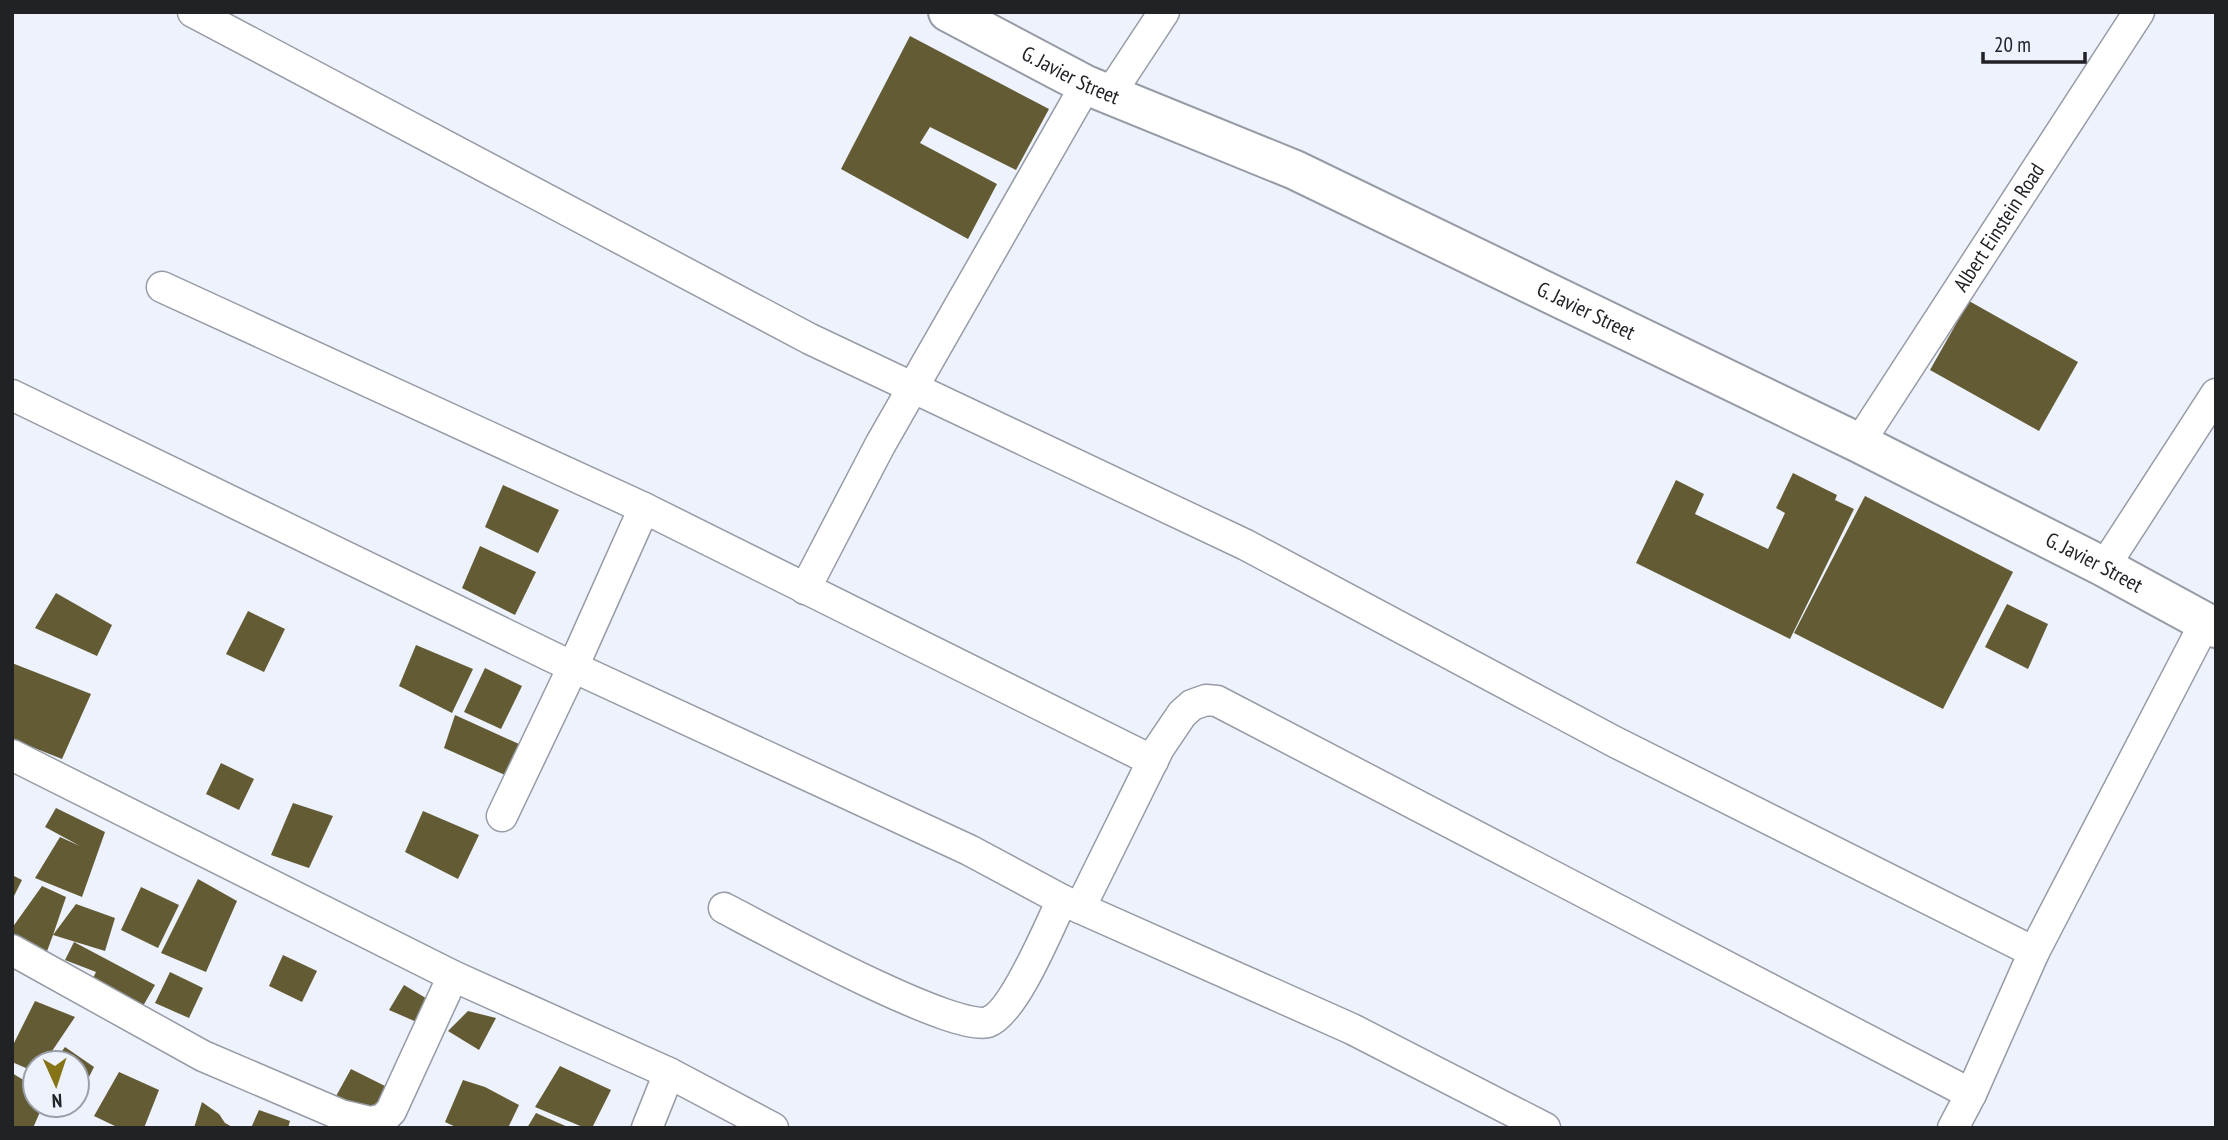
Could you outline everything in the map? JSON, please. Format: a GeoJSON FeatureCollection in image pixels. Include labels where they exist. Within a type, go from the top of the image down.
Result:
{"type":"FeatureCollection","features":[{"type":"Feature","properties":{"kind":"street"},"geometry":{"type":"LineString","coordinates":[[193,12],[810,339],[1246,544],[1615,742],[2034,952]]}},
{"type":"Feature","properties":{"kind":"street","name":"G. Javier Street"},"geometry":{"type":"LineString","coordinates":[[948,12],[1098,90],[1295,170],[1859,443],[2104,567],[2210,625]]}},
{"type":"Feature","properties":{"kind":"street"},"geometry":{"type":"LineString","coordinates":[[805,589],[914,387],[1098,90],[1164,12]]}},
{"type":"Feature","properties":{"kind":"street","name":"Albert Einstein Road"},"geometry":{"type":"LineString","coordinates":[[1859,443],[2139,12]]}},
{"type":"Feature","properties":{"kind":"street"},"geometry":{"type":"LineString","coordinates":[[162,287],[644,508],[1153,761]]}},
{"type":"Feature","properties":{"kind":"street"},"geometry":{"type":"LineString","coordinates":[[2104,567],[2216,394]]}},
{"type":"Feature","properties":{"kind":"street"},"geometry":{"type":"LineString","coordinates":[[12,395],[573,667],[969,850],[1071,904],[1352,1029],[1545,1128]]}},
{"type":"Feature","properties":{"kind":"street"},"geometry":{"type":"LineString","coordinates":[[502,816],[644,508]]}},
{"type":"Feature","properties":{"kind":"street"},"geometry":{"type":"LineString","coordinates":[[1953,1128],[1971,1094],[2034,952],[2210,625]]}},
{"type":"Feature","properties":{"kind":"street"},"geometry":{"type":"LineString","coordinates":[[724,908],[818,958],[952,1018],[987,1023],[999,1015],[1021,985],[1182,714],[1192,705],[1206,700],[1217,701],[1971,1094]]}},
{"type":"Feature","properties":{"kind":"street"},"geometry":{"type":"LineString","coordinates":[[12,755],[453,976],[669,1073],[773,1128]]}},
{"type":"Feature","properties":{"kind":"street"},"geometry":{"type":"LineString","coordinates":[[12,950],[204,1056],[341,1115],[371,1122],[383,1119],[391,1111],[453,976]]}},
{"type":"Feature","properties":{"kind":"street"},"geometry":{"type":"LineString","coordinates":[[647,1128],[669,1073]]}},
{"type":"Feature","properties":{"kind":"building"},"geometry":{"type":"Polygon","coordinates":[[[910,36],[1049,109],[1016,170],[930,127],[920,143],[997,184],[968,239],[841,169],[910,36]]]}},
{"type":"Feature","properties":{"kind":"building"},"geometry":{"type":"Polygon","coordinates":[[[1969,301],[2078,362],[2039,431],[1930,370],[1969,301]]]}},
{"type":"Feature","properties":{"kind":"building"},"geometry":{"type":"Polygon","coordinates":[[[1793,473],[1837,495],[1835,500],[1854,509],[1790,639],[1636,563],[1676,480],[1704,494],[1695,514],[1768,549],[1785,513],[1776,508],[1793,473]]]}},
{"type":"Feature","properties":{"kind":"building"},"geometry":{"type":"Polygon","coordinates":[[[503,485],[559,510],[538,553],[485,527],[503,485]]]}},
{"type":"Feature","properties":{"kind":"building"},"geometry":{"type":"Polygon","coordinates":[[[1865,496],[2013,572],[1943,709],[1794,633],[1865,496]]]}},
{"type":"Feature","properties":{"kind":"building"},"geometry":{"type":"Polygon","coordinates":[[[480,546],[536,572],[515,615],[462,588],[480,546]]]}},
{"type":"Feature","properties":{"kind":"building"},"geometry":{"type":"Polygon","coordinates":[[[56,593],[112,625],[97,656],[35,628],[56,593]]]}},
{"type":"Feature","properties":{"kind":"building"},"geometry":{"type":"Polygon","coordinates":[[[2007,604],[2048,624],[2028,669],[1985,647],[2007,604]]]}},
{"type":"Feature","properties":{"kind":"building"},"geometry":{"type":"Polygon","coordinates":[[[248,611],[285,629],[264,672],[226,654],[248,611]]]}},
{"type":"Feature","properties":{"kind":"building"},"geometry":{"type":"Polygon","coordinates":[[[416,645],[473,669],[452,713],[399,686],[416,645]]]}},
{"type":"Feature","properties":{"kind":"building"},"geometry":{"type":"Polygon","coordinates":[[[12,663],[91,694],[62,759],[12,739],[12,663]]]}},
{"type":"Feature","properties":{"kind":"building"},"geometry":{"type":"Polygon","coordinates":[[[485,668],[522,686],[501,729],[464,712],[485,668]]]}},
{"type":"Feature","properties":{"kind":"building"},"geometry":{"type":"Polygon","coordinates":[[[455,715],[519,744],[505,775],[444,748],[455,715]]]}},
{"type":"Feature","properties":{"kind":"building"},"geometry":{"type":"Polygon","coordinates":[[[221,763],[254,779],[239,810],[206,794],[221,763]]]}},
{"type":"Feature","properties":{"kind":"building"},"geometry":{"type":"Polygon","coordinates":[[[293,803],[333,816],[309,868],[271,855],[293,803]]]}},
{"type":"Feature","properties":{"kind":"building"},"geometry":{"type":"Polygon","coordinates":[[[56,808],[105,832],[82,897],[35,878],[60,837],[80,846],[45,827],[56,808]]]}},
{"type":"Feature","properties":{"kind":"building"},"geometry":{"type":"Polygon","coordinates":[[[423,811],[479,835],[458,879],[405,852],[423,811]]]}},
{"type":"Feature","properties":{"kind":"building"},"geometry":{"type":"Polygon","coordinates":[[[12,875],[22,880],[12,900],[12,875]]]}},
{"type":"Feature","properties":{"kind":"building"},"geometry":{"type":"Polygon","coordinates":[[[198,879],[237,901],[206,972],[161,953],[198,879]]]}},
{"type":"Feature","properties":{"kind":"building"},"geometry":{"type":"Polygon","coordinates":[[[42,886],[66,897],[46,954],[12,938],[12,928],[42,886]]]}},
{"type":"Feature","properties":{"kind":"building"},"geometry":{"type":"Polygon","coordinates":[[[141,887],[179,905],[158,948],[121,930],[141,887]]]}},
{"type":"Feature","properties":{"kind":"building"},"geometry":{"type":"Polygon","coordinates":[[[76,904],[115,918],[105,951],[53,935],[76,904]]]}},
{"type":"Feature","properties":{"kind":"building"},"geometry":{"type":"Polygon","coordinates":[[[74,942],[155,985],[143,1006],[91,982],[96,972],[65,960],[74,942]]]}},
{"type":"Feature","properties":{"kind":"building"},"geometry":{"type":"Polygon","coordinates":[[[283,955],[317,971],[302,1002],[269,986],[283,955]]]}},
{"type":"Feature","properties":{"kind":"building"},"geometry":{"type":"Polygon","coordinates":[[[170,972],[203,988],[189,1018],[155,1003],[170,972]]]}},
{"type":"Feature","properties":{"kind":"building"},"geometry":{"type":"Polygon","coordinates":[[[404,985],[429,1000],[419,1023],[389,1010],[404,985]]]}},
{"type":"Feature","properties":{"kind":"building"},"geometry":{"type":"Polygon","coordinates":[[[35,1001],[75,1017],[53,1049],[21,1049],[21,1066],[12,1062],[12,1047],[35,1001]]]}},
{"type":"Feature","properties":{"kind":"building"},"geometry":{"type":"Polygon","coordinates":[[[468,1011],[496,1018],[479,1050],[448,1031],[468,1011]]]}},
{"type":"Feature","properties":{"kind":"building"},"geometry":{"type":"Polygon","coordinates":[[[560,1066],[611,1090],[592,1128],[585,1128],[535,1107],[560,1066]]]}},
{"type":"Feature","properties":{"kind":"building"},"geometry":{"type":"Polygon","coordinates":[[[351,1069],[393,1090],[373,1115],[335,1098],[351,1069]]]}},
{"type":"Feature","properties":{"kind":"building"},"geometry":{"type":"Polygon","coordinates":[[[119,1072],[159,1090],[144,1128],[119,1128],[94,1116],[119,1072]]]}},
{"type":"Feature","properties":{"kind":"building"},"geometry":{"type":"Polygon","coordinates":[[[12,1073],[21,1078],[21,1119],[37,1119],[33,1128],[12,1125],[12,1073]]]}},
{"type":"Feature","properties":{"kind":"building"},"geometry":{"type":"Polygon","coordinates":[[[463,1080],[485,1087],[519,1105],[508,1128],[458,1128],[445,1122],[463,1080]]]}},
{"type":"Feature","properties":{"kind":"building"},"geometry":{"type":"Polygon","coordinates":[[[202,1102],[219,1114],[225,1123],[234,1128],[194,1128],[202,1102]]]}},
{"type":"Feature","properties":{"kind":"building"},"geometry":{"type":"Polygon","coordinates":[[[259,1110],[290,1121],[288,1128],[251,1128],[259,1110]]]}},
{"type":"Feature","properties":{"kind":"building"},"geometry":{"type":"Polygon","coordinates":[[[536,1113],[570,1128],[527,1128],[536,1113]]]}}]}
